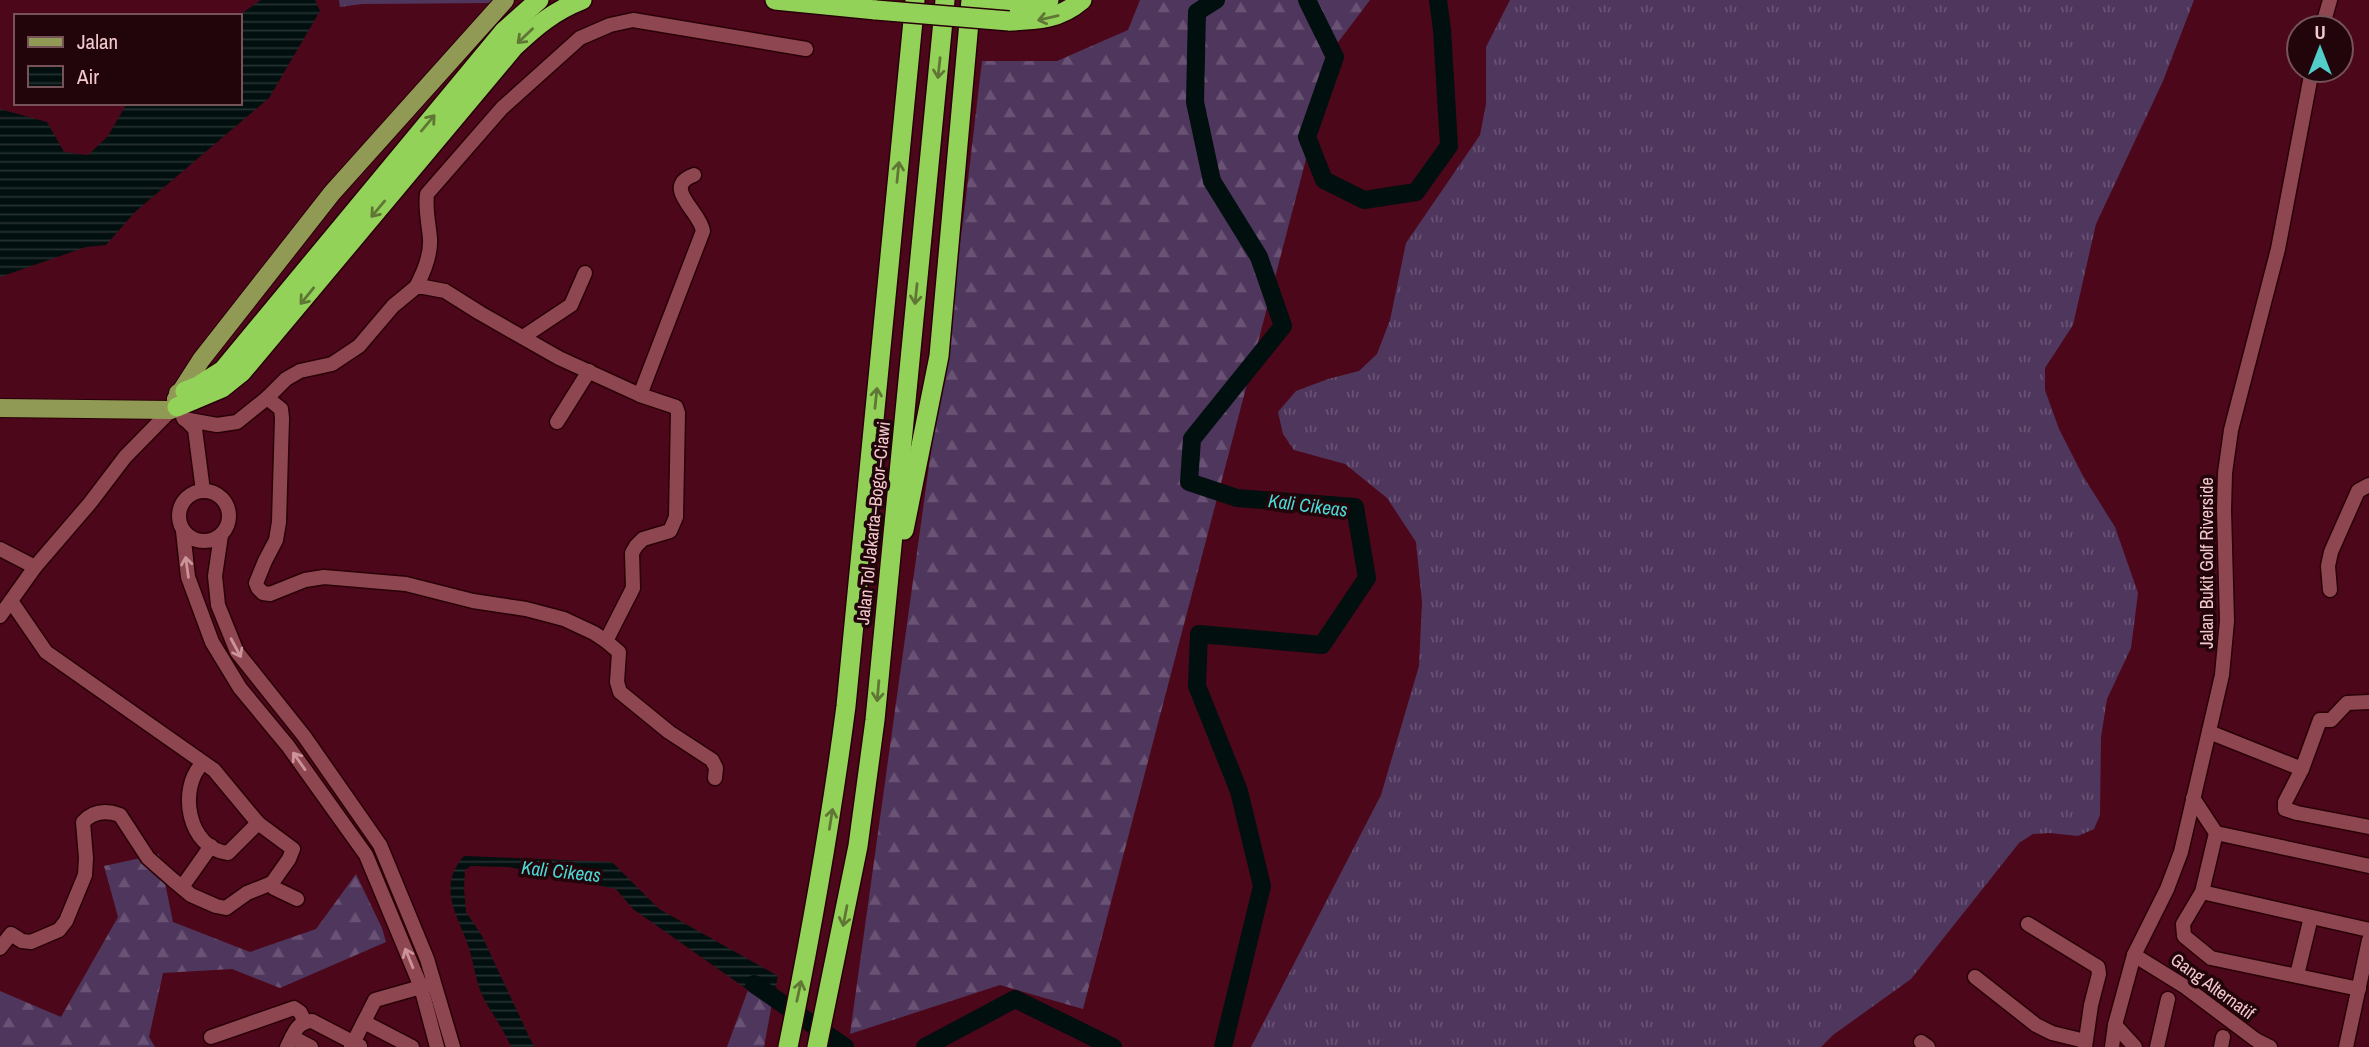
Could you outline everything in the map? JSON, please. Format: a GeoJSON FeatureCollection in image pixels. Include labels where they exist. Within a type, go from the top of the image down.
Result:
{"type":"FeatureCollection","features":[{"type":"Feature","properties":{"kind":"highway"},"geometry":{"type":"LineString","coordinates":[[178,407],[198,386],[223,370],[504,31],[538,0]]}},
{"type":"Feature","properties":{"kind":"highway"},"geometry":{"type":"LineString","coordinates":[[178,407],[222,388],[242,372],[514,47],[539,22],[582,0]]}},
{"type":"Feature","properties":{"kind":"highway"},"geometry":{"type":"LineString","coordinates":[[775,0],[876,10],[1010,13],[1054,18],[1083,0]]}},
{"type":"Feature","properties":{"kind":"highway","name":"Jalan Tol Jakarta–Bogor–Ciawi"},"geometry":{"type":"LineString","coordinates":[[788,1047],[831,818],[846,706],[915,0]]}},
{"type":"Feature","properties":{"kind":"highway","name":"Jalan Tol Jakarta–Bogor–Ciawi"},"geometry":{"type":"LineString","coordinates":[[817,1047],[858,846],[882,641],[945,0]]}},
{"type":"Feature","properties":{"kind":"highway"},"geometry":{"type":"LineString","coordinates":[[882,641],[939,356],[972,0],[1010,13],[1049,0]]}},
{"type":"Feature","properties":{"kind":"main road"},"geometry":{"type":"LineString","coordinates":[[178,407],[201,360],[332,193],[494,9],[505,0]]}},
{"type":"Feature","properties":{"kind":"main road"},"geometry":{"type":"LineString","coordinates":[[0,398],[163,398],[178,407]]}},
{"type":"Feature","properties":{"kind":"main road"},"geometry":{"type":"LineString","coordinates":[[0,408],[178,407]]}},
{"type":"Feature","properties":{"kind":"street"},"geometry":{"type":"LineString","coordinates":[[178,407],[216,425],[237,422],[286,379],[300,371],[332,364],[359,346],[393,306],[416,287],[425,271],[430,243],[425,204],[427,194],[502,108],[580,38],[610,25],[633,20],[806,49]]}},
{"type":"Feature","properties":{"kind":"street","name":"Jalan Bukit Golf Riverside"},"geometry":{"type":"LineString","coordinates":[[2112,1047],[2115,1025],[2134,955],[2175,870],[2222,676],[2227,637],[2225,473],[2231,430],[2275,262],[2309,84]]}},
{"type":"Feature","properties":{"kind":"street"},"geometry":{"type":"LineString","coordinates":[[640,395],[703,230],[702,222],[681,192],[684,179],[694,175]]}},
{"type":"Feature","properties":{"kind":"street"},"geometry":{"type":"LineString","coordinates":[[523,337],[571,305],[585,273]]}},
{"type":"Feature","properties":{"kind":"street"},"geometry":{"type":"LineString","coordinates":[[416,287],[445,291],[523,337],[589,371],[640,395],[671,404],[677,410],[678,506],[673,529],[643,540],[636,546],[632,553],[633,588],[606,641]]}},
{"type":"Feature","properties":{"kind":"street"},"geometry":{"type":"LineString","coordinates":[[557,422],[589,371]]}},
{"type":"Feature","properties":{"kind":"street"},"geometry":{"type":"LineString","coordinates":[[267,398],[281,409],[282,418],[279,522],[276,540],[257,583],[263,593],[270,594],[305,580],[324,577],[406,584],[473,601],[526,609],[564,619],[594,633],[619,652],[617,682],[620,691],[669,732],[712,760],[716,768],[715,778]]}},
{"type":"Feature","properties":{"kind":"street"},"geometry":{"type":"LineString","coordinates":[[178,407],[195,429],[203,491]]}},
{"type":"Feature","properties":{"kind":"street"},"geometry":{"type":"LineString","coordinates":[[0,616],[35,567],[125,457],[178,407]]}},
{"type":"Feature","properties":{"kind":"street"},"geometry":{"type":"LineString","coordinates":[[2330,590],[2328,566],[2331,552],[2358,491],[2369,485]]}},
{"type":"Feature","properties":{"kind":"street"},"geometry":{"type":"LineString","coordinates":[[183,531],[192,538],[204,541],[220,535],[228,525],[227,507],[215,493],[203,491],[186,497],[180,507],[178,519],[183,531],[188,576],[212,642],[240,688],[289,746],[366,855],[421,987],[437,1047]]}},
{"type":"Feature","properties":{"kind":"street"},"geometry":{"type":"LineString","coordinates":[[220,535],[215,576],[218,605],[237,652],[304,736],[380,845],[436,984],[450,1046]]}},
{"type":"Feature","properties":{"kind":"street"},"geometry":{"type":"LineString","coordinates":[[0,550],[8,551],[35,567]]}},
{"type":"Feature","properties":{"kind":"street"},"geometry":{"type":"LineString","coordinates":[[0,948],[6,930],[22,941],[31,942],[59,930],[66,921],[80,890],[86,865],[83,822],[90,815],[113,812],[120,815],[148,858],[191,895],[226,908],[247,893],[272,883],[293,849],[258,823],[225,781],[203,763],[46,652],[11,601]]}},
{"type":"Feature","properties":{"kind":"street"},"geometry":{"type":"LineString","coordinates":[[2369,702],[2347,703],[2331,720],[2320,720],[2302,769],[2286,802],[2286,809],[2369,827]]}},
{"type":"Feature","properties":{"kind":"street"},"geometry":{"type":"LineString","coordinates":[[2209,732],[2302,769]]}},
{"type":"Feature","properties":{"kind":"street"},"geometry":{"type":"LineString","coordinates":[[203,763],[191,780],[188,803],[191,820],[198,832],[218,852],[228,853],[258,823]]}},
{"type":"Feature","properties":{"kind":"street"},"geometry":{"type":"LineString","coordinates":[[2193,798],[2216,833],[2369,866]]}},
{"type":"Feature","properties":{"kind":"street"},"geometry":{"type":"LineString","coordinates":[[2216,833],[2202,892],[2183,924],[2184,936],[2211,958],[2359,989]]}},
{"type":"Feature","properties":{"kind":"street"},"geometry":{"type":"LineString","coordinates":[[366,855],[380,845]]}},
{"type":"Feature","properties":{"kind":"street"},"geometry":{"type":"LineString","coordinates":[[182,887],[211,846]]}},
{"type":"Feature","properties":{"kind":"street"},"geometry":{"type":"LineString","coordinates":[[272,883],[274,888],[297,900]]}},
{"type":"Feature","properties":{"kind":"street"},"geometry":{"type":"LineString","coordinates":[[2202,892],[2369,930]]}},
{"type":"Feature","properties":{"kind":"street"},"geometry":{"type":"LineString","coordinates":[[2297,975],[2311,917]]}},
{"type":"Feature","properties":{"kind":"street"},"geometry":{"type":"LineString","coordinates":[[1975,977],[2036,1025],[2085,1044],[2099,974],[2098,967],[2028,924]]}},
{"type":"Feature","properties":{"kind":"street"},"geometry":{"type":"LineString","coordinates":[[2346,1047],[2369,940]]}},
{"type":"Feature","properties":{"kind":"street","name":"Gang Alternatif"},"geometry":{"type":"LineString","coordinates":[[2134,955],[2184,986],[2256,1040],[2270,1047]]}},
{"type":"Feature","properties":{"kind":"street"},"geometry":{"type":"LineString","coordinates":[[311,1047],[290,1042],[297,1027],[304,1022],[312,1021],[355,1046],[375,1000],[436,984]]}},
{"type":"Feature","properties":{"kind":"street"},"geometry":{"type":"LineString","coordinates":[[2157,1047],[2168,999]]}},
{"type":"Feature","properties":{"kind":"street"},"geometry":{"type":"LineString","coordinates":[[211,1037],[294,1008],[300,1012],[304,1022]]}},
{"type":"Feature","properties":{"kind":"street"},"geometry":{"type":"LineString","coordinates":[[364,1022],[412,1047]]}},
{"type":"Feature","properties":{"kind":"street"},"geometry":{"type":"LineString","coordinates":[[2115,1025],[2135,1047]]}},
{"type":"Feature","properties":{"kind":"green space"},"geometry":{"type":"Polygon","coordinates":[[[339,0],[493,0],[489,3],[362,4],[340,7],[339,0]]]}},
{"type":"Feature","properties":{"kind":"green space"},"geometry":{"type":"Polygon","coordinates":[[[1140,0],[1370,0],[1336,45],[1083,1009],[1000,985],[850,1034],[964,214],[982,61],[1057,61],[1128,30],[1140,0]]]}},
{"type":"Feature","properties":{"kind":"green space"},"geometry":{"type":"Polygon","coordinates":[[[1510,0],[2194,0],[2163,81],[2096,224],[2073,325],[2045,368],[2045,390],[2059,429],[2083,476],[2115,527],[2138,593],[2131,648],[2107,699],[2101,737],[2100,815],[2094,829],[2078,836],[2033,834],[2019,843],[1911,979],[1833,1035],[1821,1047],[1251,1047],[1381,795],[1419,666],[1422,602],[1416,542],[1387,498],[1345,464],[1294,450],[1283,434],[1278,412],[1296,391],[1359,371],[1377,354],[1390,320],[1406,243],[1480,135],[1486,104],[1486,47],[1510,0]]]}},
{"type":"Feature","properties":{"kind":"green space"},"geometry":{"type":"Polygon","coordinates":[[[159,854],[173,922],[250,952],[316,929],[356,874],[386,942],[280,988],[232,969],[163,973],[149,1037],[155,1047],[0,1047],[0,991],[61,1017],[118,917],[104,866],[159,854]]]}},
{"type":"Feature","properties":{"kind":"green space"},"geometry":{"type":"Polygon","coordinates":[[[748,990],[772,1003],[764,1047],[727,1047],[748,990]]]}},
{"type":"Feature","properties":{"kind":"water"},"geometry":{"type":"Polygon","coordinates":[[[261,0],[315,0],[320,11],[269,98],[135,212],[106,245],[86,247],[0,277],[0,109],[47,122],[64,152],[88,155],[108,136],[126,105],[242,105],[241,14],[261,0]]]}},
{"type":"Feature","properties":{"kind":"water","name":"Kali Cikeas"},"geometry":{"type":"Polygon","coordinates":[[[464,856],[612,862],[659,909],[778,976],[772,1003],[748,990],[633,909],[616,889],[509,867],[471,866],[465,870],[466,912],[482,936],[534,1047],[511,1047],[481,992],[451,898],[452,877],[464,856]]]}},
{"type":"Feature","properties":{"kind":"waterway","name":"Kali Cikeas"},"geometry":{"type":"LineString","coordinates":[[1216,0],[1197,12],[1195,102],[1212,181],[1259,257],[1283,326],[1192,439],[1189,482],[1237,498],[1355,507],[1367,578],[1322,645],[1199,634],[1197,686],[1239,791],[1262,886],[1223,1047]]}},
{"type":"Feature","properties":{"kind":"waterway","name":"Kali Cikeas"},"geometry":{"type":"LineString","coordinates":[[1307,0],[1335,57],[1307,137],[1324,180],[1364,200],[1416,192],[1449,146],[1438,0]]}},
{"type":"Feature","properties":{"kind":"waterway","name":"Kali Cikeas"},"geometry":{"type":"LineString","coordinates":[[754,984],[845,1047]]}},
{"type":"Feature","properties":{"kind":"waterway","name":"Kali Cikeas"},"geometry":{"type":"LineString","coordinates":[[925,1047],[1015,999],[1113,1047]]}}]}
